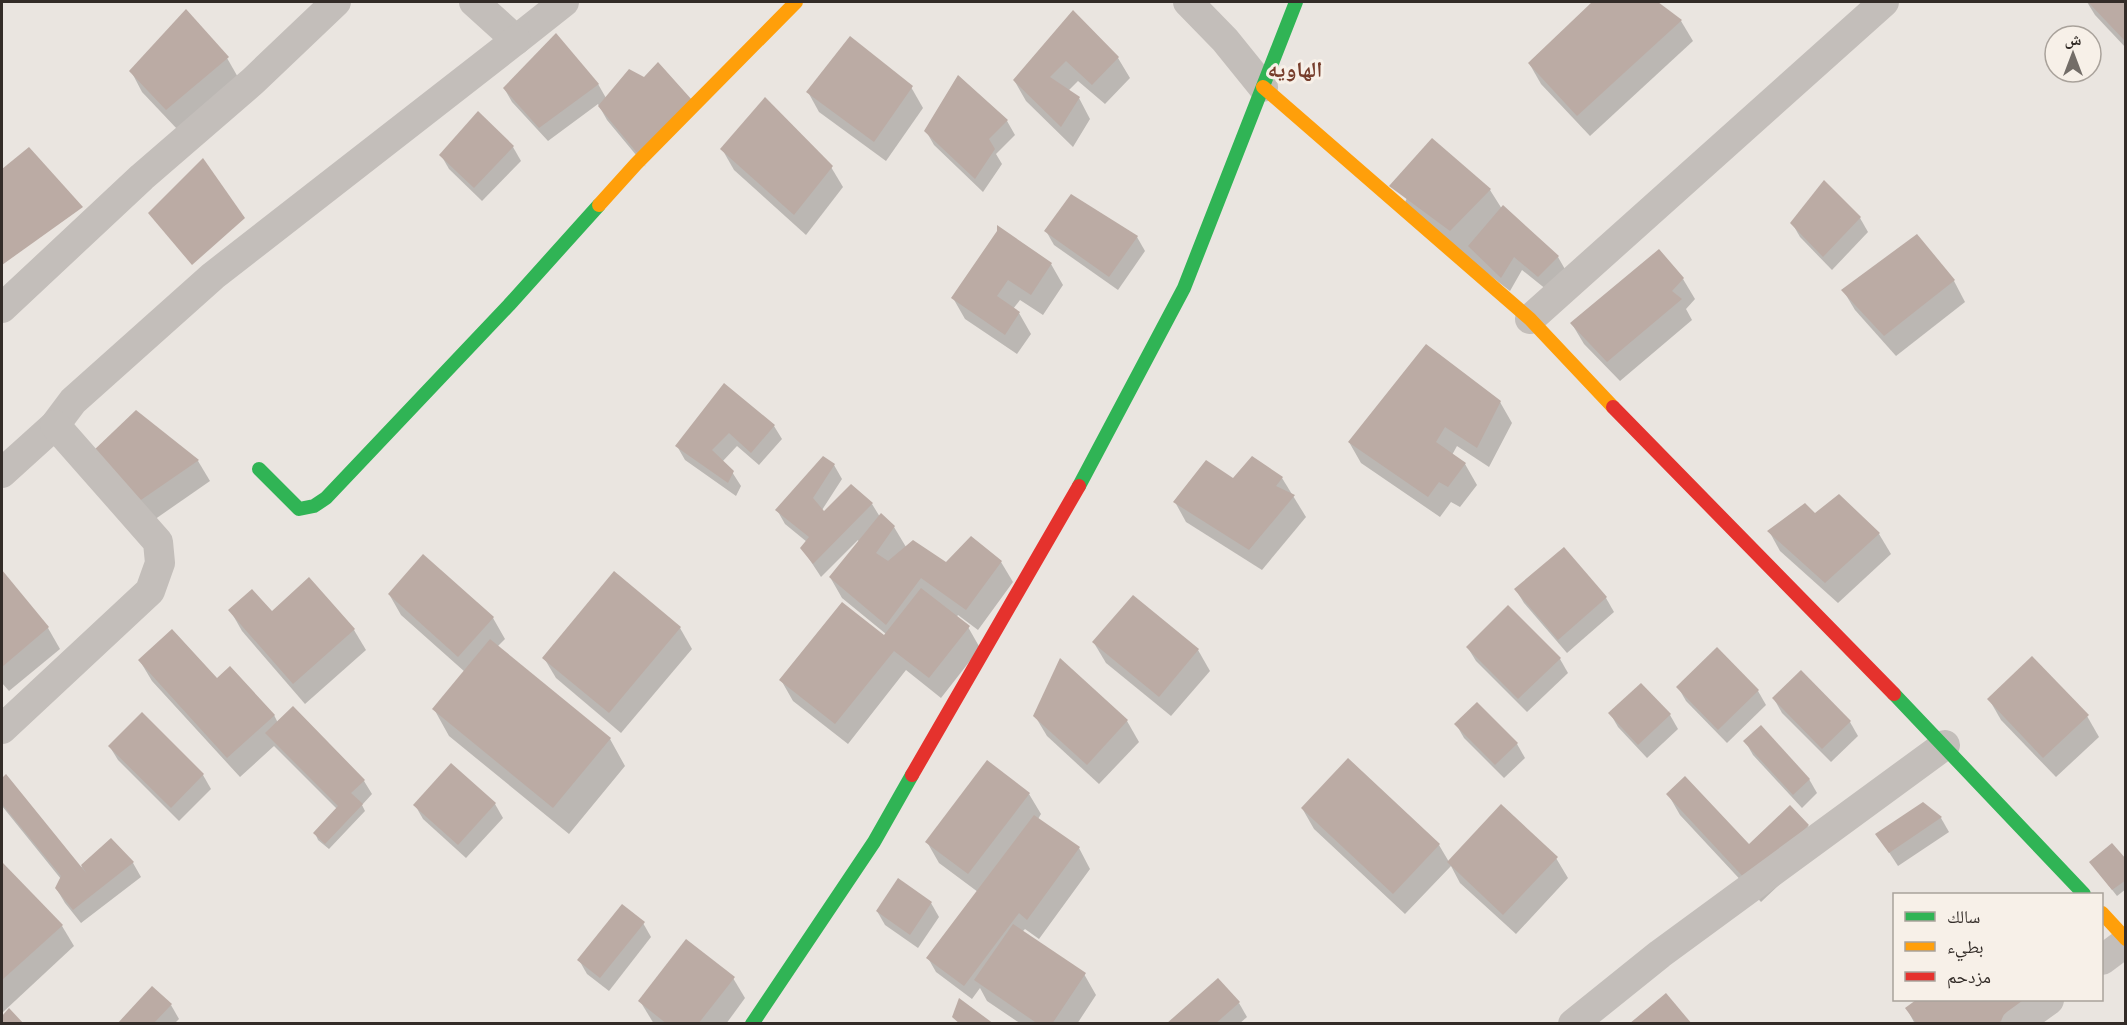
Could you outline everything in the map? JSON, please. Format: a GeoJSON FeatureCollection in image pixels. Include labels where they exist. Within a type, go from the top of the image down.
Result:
{"type":"FeatureCollection","features":[{"type":"Feature","properties":{"kind":"street"},"geometry":{"type":"LineString","coordinates":[[2,308],[142,177],[253,81],[336,2]]}},
{"type":"Feature","properties":{"kind":"street"},"geometry":{"type":"LineString","coordinates":[[474,2],[516,40]]}},
{"type":"Feature","properties":{"kind":"street"},"geometry":{"type":"LineString","coordinates":[[2,473],[55,425],[73,401],[213,276],[564,2]]}},
{"type":"Feature","properties":{"kind":"street"},"geometry":{"type":"LineString","coordinates":[[259,469],[299,508],[314,506],[326,498],[509,305],[636,164],[796,2]]}},
{"type":"Feature","properties":{"kind":"street"},"geometry":{"type":"LineString","coordinates":[[1188,2],[1225,40],[1263,87],[1530,319],[1590,384],[1945,745],[2083,893]]}},
{"type":"Feature","properties":{"kind":"street"},"geometry":{"type":"LineString","coordinates":[[752,1023],[874,842],[1083,478],[1184,288],[1296,2]]}},
{"type":"Feature","properties":{"kind":"street"},"geometry":{"type":"LineString","coordinates":[[1530,319],[1884,2]]}},
{"type":"Feature","properties":{"kind":"street"},"geometry":{"type":"LineString","coordinates":[[2,729],[150,591],[160,563],[158,542],[55,425]]}},
{"type":"Feature","properties":{"kind":"street"},"geometry":{"type":"LineString","coordinates":[[1573,1023],[1660,954],[1945,745]]}},
{"type":"Feature","properties":{"kind":"street"},"geometry":{"type":"LineString","coordinates":[[2103,914],[2126,941],[2103,959]]}},
{"type":"Feature","properties":{"kind":"street"},"geometry":{"type":"LineString","coordinates":[[2016,1023],[2046,1001]]}},
{"type":"Feature","properties":{"kind":"building"},"geometry":{"type":"Polygon","coordinates":[[[1592,2],[1658,2],[1682,20],[1577,116],[1528,63],[1592,2]]]}},
{"type":"Feature","properties":{"kind":"building"},"geometry":{"type":"Polygon","coordinates":[[[2088,2],[2126,2],[2126,42],[2088,2]]]}},
{"type":"Feature","properties":{"kind":"building"},"geometry":{"type":"Polygon","coordinates":[[[186,9],[229,57],[166,110],[129,71],[186,9]]]}},
{"type":"Feature","properties":{"kind":"building"},"geometry":{"type":"Polygon","coordinates":[[[1073,10],[1119,57],[1092,85],[1066,61],[1050,77],[1080,97],[1061,127],[1013,80],[1073,10]]]}},
{"type":"Feature","properties":{"kind":"building"},"geometry":{"type":"Polygon","coordinates":[[[556,33],[599,84],[539,128],[503,88],[556,33]]]}},
{"type":"Feature","properties":{"kind":"building"},"geometry":{"type":"Polygon","coordinates":[[[850,36],[913,86],[874,142],[806,92],[850,36]]]}},
{"type":"Feature","properties":{"kind":"building"},"geometry":{"type":"Polygon","coordinates":[[[658,62],[692,100],[638,154],[598,106],[629,69],[644,77],[658,62]]]}},
{"type":"Feature","properties":{"kind":"building"},"geometry":{"type":"Polygon","coordinates":[[[958,75],[1008,120],[989,139],[995,149],[975,179],[924,131],[958,75]]]}},
{"type":"Feature","properties":{"kind":"building"},"geometry":{"type":"Polygon","coordinates":[[[765,97],[833,166],[794,215],[720,149],[765,97]]]}},
{"type":"Feature","properties":{"kind":"building"},"geometry":{"type":"Polygon","coordinates":[[[478,111],[514,146],[474,188],[439,155],[478,111]]]}},
{"type":"Feature","properties":{"kind":"building"},"geometry":{"type":"Polygon","coordinates":[[[1432,138],[1491,189],[1450,231],[1389,186],[1432,138]]]}},
{"type":"Feature","properties":{"kind":"building"},"geometry":{"type":"Polygon","coordinates":[[[29,147],[83,207],[2,265],[2,169],[29,147]]]}},
{"type":"Feature","properties":{"kind":"building"},"geometry":{"type":"Polygon","coordinates":[[[203,158],[245,218],[192,265],[148,213],[203,158]]]}},
{"type":"Feature","properties":{"kind":"building"},"geometry":{"type":"Polygon","coordinates":[[[1824,180],[1861,217],[1823,257],[1790,223],[1824,180]]]}},
{"type":"Feature","properties":{"kind":"building"},"geometry":{"type":"Polygon","coordinates":[[[1071,194],[1138,236],[1109,277],[1044,231],[1071,194]]]}},
{"type":"Feature","properties":{"kind":"building"},"geometry":{"type":"Polygon","coordinates":[[[1503,205],[1559,256],[1538,277],[1514,257],[1501,278],[1468,246],[1503,205]]]}},
{"type":"Feature","properties":{"kind":"building"},"geometry":{"type":"Polygon","coordinates":[[[997,225],[1052,263],[1031,295],[1008,280],[997,296],[1020,312],[1005,335],[951,298],[997,231],[997,225]]]}},
{"type":"Feature","properties":{"kind":"building"},"geometry":{"type":"Polygon","coordinates":[[[1917,234],[1955,280],[1884,336],[1841,290],[1917,234]]]}},
{"type":"Feature","properties":{"kind":"building"},"geometry":{"type":"Polygon","coordinates":[[[1659,249],[1684,278],[1672,291],[1682,299],[1607,362],[1570,323],[1659,249]]]}},
{"type":"Feature","properties":{"kind":"building"},"geometry":{"type":"Polygon","coordinates":[[[1426,344],[1501,401],[1477,448],[1445,427],[1436,442],[1466,463],[1448,487],[1439,482],[1428,497],[1348,442],[1426,344]]]}},
{"type":"Feature","properties":{"kind":"building"},"geometry":{"type":"Polygon","coordinates":[[[724,383],[775,425],[751,453],[729,433],[712,450],[734,471],[728,483],[675,446],[724,383]]]}},
{"type":"Feature","properties":{"kind":"building"},"geometry":{"type":"Polygon","coordinates":[[[136,410],[199,460],[138,502],[92,452],[136,410]]]}},
{"type":"Feature","properties":{"kind":"building"},"geometry":{"type":"Polygon","coordinates":[[[823,456],[835,464],[813,498],[824,511],[851,484],[873,503],[813,564],[800,548],[809,537],[775,510],[823,456]]]}},
{"type":"Feature","properties":{"kind":"building"},"geometry":{"type":"Polygon","coordinates":[[[1252,456],[1283,477],[1276,486],[1295,495],[1249,550],[1173,502],[1206,460],[1233,478],[1252,456]]]}},
{"type":"Feature","properties":{"kind":"building"},"geometry":{"type":"Polygon","coordinates":[[[1839,494],[1880,533],[1825,583],[1767,531],[1805,503],[1815,513],[1839,494]]]}},
{"type":"Feature","properties":{"kind":"building"},"geometry":{"type":"Polygon","coordinates":[[[881,513],[895,526],[876,553],[888,561],[913,540],[946,562],[971,536],[1002,561],[966,610],[921,578],[886,625],[829,577],[881,513]]]}},
{"type":"Feature","properties":{"kind":"building"},"geometry":{"type":"Polygon","coordinates":[[[1564,547],[1607,597],[1558,640],[1514,589],[1564,547]]]}},
{"type":"Feature","properties":{"kind":"building"},"geometry":{"type":"Polygon","coordinates":[[[423,554],[494,617],[458,657],[388,594],[423,554]]]}},
{"type":"Feature","properties":{"kind":"building"},"geometry":{"type":"Polygon","coordinates":[[[2,570],[49,627],[2,667],[2,570]]]}},
{"type":"Feature","properties":{"kind":"building"},"geometry":{"type":"Polygon","coordinates":[[[614,571],[681,627],[609,713],[542,658],[614,571]]]}},
{"type":"Feature","properties":{"kind":"building"},"geometry":{"type":"Polygon","coordinates":[[[309,577],[355,629],[293,684],[228,610],[252,589],[272,611],[309,577]]]}},
{"type":"Feature","properties":{"kind":"building"},"geometry":{"type":"Polygon","coordinates":[[[921,588],[970,626],[929,678],[894,651],[835,724],[779,680],[842,602],[884,635],[921,588]]]}},
{"type":"Feature","properties":{"kind":"building"},"geometry":{"type":"Polygon","coordinates":[[[1133,595],[1199,649],[1159,697],[1092,642],[1133,595]]]}},
{"type":"Feature","properties":{"kind":"building"},"geometry":{"type":"Polygon","coordinates":[[[1508,605],[1561,658],[1518,699],[1466,647],[1508,605]]]}},
{"type":"Feature","properties":{"kind":"building"},"geometry":{"type":"Polygon","coordinates":[[[172,629],[217,678],[230,666],[275,715],[227,758],[138,660],[172,629]]]}},
{"type":"Feature","properties":{"kind":"building"},"geometry":{"type":"Polygon","coordinates":[[[490,639],[611,738],[553,808],[432,709],[490,639]]]}},
{"type":"Feature","properties":{"kind":"building"},"geometry":{"type":"Polygon","coordinates":[[[1717,647],[1759,690],[1718,730],[1676,687],[1717,647]]]}},
{"type":"Feature","properties":{"kind":"building"},"geometry":{"type":"Polygon","coordinates":[[[2032,656],[2089,715],[2043,758],[1987,699],[2032,656]]]}},
{"type":"Feature","properties":{"kind":"building"},"geometry":{"type":"Polygon","coordinates":[[[1060,658],[1128,720],[1087,765],[1033,716],[1060,658]]]}},
{"type":"Feature","properties":{"kind":"building"},"geometry":{"type":"Polygon","coordinates":[[[1801,670],[1851,721],[1822,749],[1772,698],[1801,670]]]}},
{"type":"Feature","properties":{"kind":"building"},"geometry":{"type":"Polygon","coordinates":[[[1641,683],[1671,714],[1638,745],[1608,713],[1641,683]]]}},
{"type":"Feature","properties":{"kind":"building"},"geometry":{"type":"Polygon","coordinates":[[[1477,702],[1518,743],[1495,765],[1454,724],[1477,702]]]}},
{"type":"Feature","properties":{"kind":"building"},"geometry":{"type":"Polygon","coordinates":[[[293,706],[365,780],[351,793],[363,804],[325,844],[313,833],[338,806],[265,733],[293,706]]]}},
{"type":"Feature","properties":{"kind":"building"},"geometry":{"type":"Polygon","coordinates":[[[142,712],[204,774],[171,808],[108,746],[142,712]]]}},
{"type":"Feature","properties":{"kind":"building"},"geometry":{"type":"Polygon","coordinates":[[[1761,725],[1810,779],[1793,795],[1743,741],[1761,725]]]}},
{"type":"Feature","properties":{"kind":"building"},"geometry":{"type":"Polygon","coordinates":[[[1348,758],[1440,844],[1393,894],[1301,808],[1348,758]]]}},
{"type":"Feature","properties":{"kind":"building"},"geometry":{"type":"Polygon","coordinates":[[[987,760],[1030,793],[968,874],[925,842],[987,760]]]}},
{"type":"Feature","properties":{"kind":"building"},"geometry":{"type":"Polygon","coordinates":[[[451,763],[496,803],[458,845],[413,805],[451,763]]]}},
{"type":"Feature","properties":{"kind":"building"},"geometry":{"type":"Polygon","coordinates":[[[6,774],[87,874],[81,865],[111,838],[134,862],[73,910],[55,888],[61,876],[2,804],[2,778],[6,774]]]}},
{"type":"Feature","properties":{"kind":"building"},"geometry":{"type":"Polygon","coordinates":[[[1685,776],[1749,844],[1790,805],[1809,825],[1748,882],[1666,794],[1685,776]]]}},
{"type":"Feature","properties":{"kind":"building"},"geometry":{"type":"Polygon","coordinates":[[[1923,802],[1942,817],[1889,853],[1875,834],[1923,802]]]}},
{"type":"Feature","properties":{"kind":"building"},"geometry":{"type":"Polygon","coordinates":[[[1501,804],[1558,857],[1503,915],[1447,862],[1501,804]]]}},
{"type":"Feature","properties":{"kind":"building"},"geometry":{"type":"Polygon","coordinates":[[[1034,815],[1080,847],[1027,920],[1019,913],[964,986],[926,958],[1034,815]]]}},
{"type":"Feature","properties":{"kind":"building"},"geometry":{"type":"Polygon","coordinates":[[[2112,843],[2126,859],[2126,880],[2112,890],[2089,862],[2112,843]]]}},
{"type":"Feature","properties":{"kind":"building"},"geometry":{"type":"Polygon","coordinates":[[[2,862],[63,925],[2,980],[2,862]]]}},
{"type":"Feature","properties":{"kind":"building"},"geometry":{"type":"Polygon","coordinates":[[[898,878],[932,902],[910,935],[876,911],[898,878]]]}},
{"type":"Feature","properties":{"kind":"building"},"geometry":{"type":"Polygon","coordinates":[[[622,904],[645,922],[600,978],[577,960],[622,904]]]}},
{"type":"Feature","properties":{"kind":"building"},"geometry":{"type":"Polygon","coordinates":[[[1013,924],[1086,973],[1052,1024],[1038,1024],[974,980],[1013,924]]]}},
{"type":"Feature","properties":{"kind":"building"},"geometry":{"type":"Polygon","coordinates":[[[686,939],[735,977],[698,1024],[667,1024],[638,1001],[686,939]]]}},
{"type":"Feature","properties":{"kind":"building"},"geometry":{"type":"Polygon","coordinates":[[[1218,978],[1240,1002],[1215,1024],[1166,1024],[1218,978]]]}},
{"type":"Feature","properties":{"kind":"building"},"geometry":{"type":"Polygon","coordinates":[[[152,986],[172,1004],[153,1024],[117,1024],[152,986]]]}},
{"type":"Feature","properties":{"kind":"building"},"geometry":{"type":"Polygon","coordinates":[[[1666,993],[1692,1024],[1629,1024],[1666,993]]]}},
{"type":"Feature","properties":{"kind":"building"},"geometry":{"type":"Polygon","coordinates":[[[959,998],[994,1024],[960,1024],[952,1017],[959,998]]]}},
{"type":"Feature","properties":{"kind":"building"},"geometry":{"type":"Polygon","coordinates":[[[1915,1001],[2026,1001],[1997,1024],[1917,1024],[1905,1008],[1915,1001]]]}},
{"type":"Feature","properties":{"kind":"building"},"geometry":{"type":"Polygon","coordinates":[[[9,1008],[24,1024],[2,1024],[2,1016],[9,1008]]]}},
{"type":"Feature","properties":{"kind":"traffic: fast"},"geometry":{"type":"LineString","coordinates":[[1079,486],[1184,288],[1296,2]]}},
{"type":"Feature","properties":{"kind":"traffic: fast"},"geometry":{"type":"LineString","coordinates":[[259,469],[299,509],[314,506],[326,498],[509,305],[599,205]]}},
{"type":"Feature","properties":{"kind":"traffic: fast"},"geometry":{"type":"LineString","coordinates":[[1894,694],[2083,893]]}},
{"type":"Feature","properties":{"kind":"traffic: fast"},"geometry":{"type":"LineString","coordinates":[[752,1024],[874,842],[912,775]]}},
{"type":"Feature","properties":{"kind":"traffic: slow"},"geometry":{"type":"LineString","coordinates":[[599,205],[636,164],[796,2]]}},
{"type":"Feature","properties":{"kind":"traffic: slow"},"geometry":{"type":"LineString","coordinates":[[1263,87],[1530,319],[1613,407]]}},
{"type":"Feature","properties":{"kind":"traffic: slow"},"geometry":{"type":"LineString","coordinates":[[2103,914],[2126,939]]}},
{"type":"Feature","properties":{"kind":"traffic: jam"},"geometry":{"type":"LineString","coordinates":[[1613,407],[1894,694]]}},
{"type":"Feature","properties":{"kind":"traffic: jam"},"geometry":{"type":"LineString","coordinates":[[912,775],[1079,486]]}},
{"type":"Feature","properties":{"kind":"district","name":"الهاويه"},"geometry":{"type":"Point","coordinates":[1295,69]}}]}
